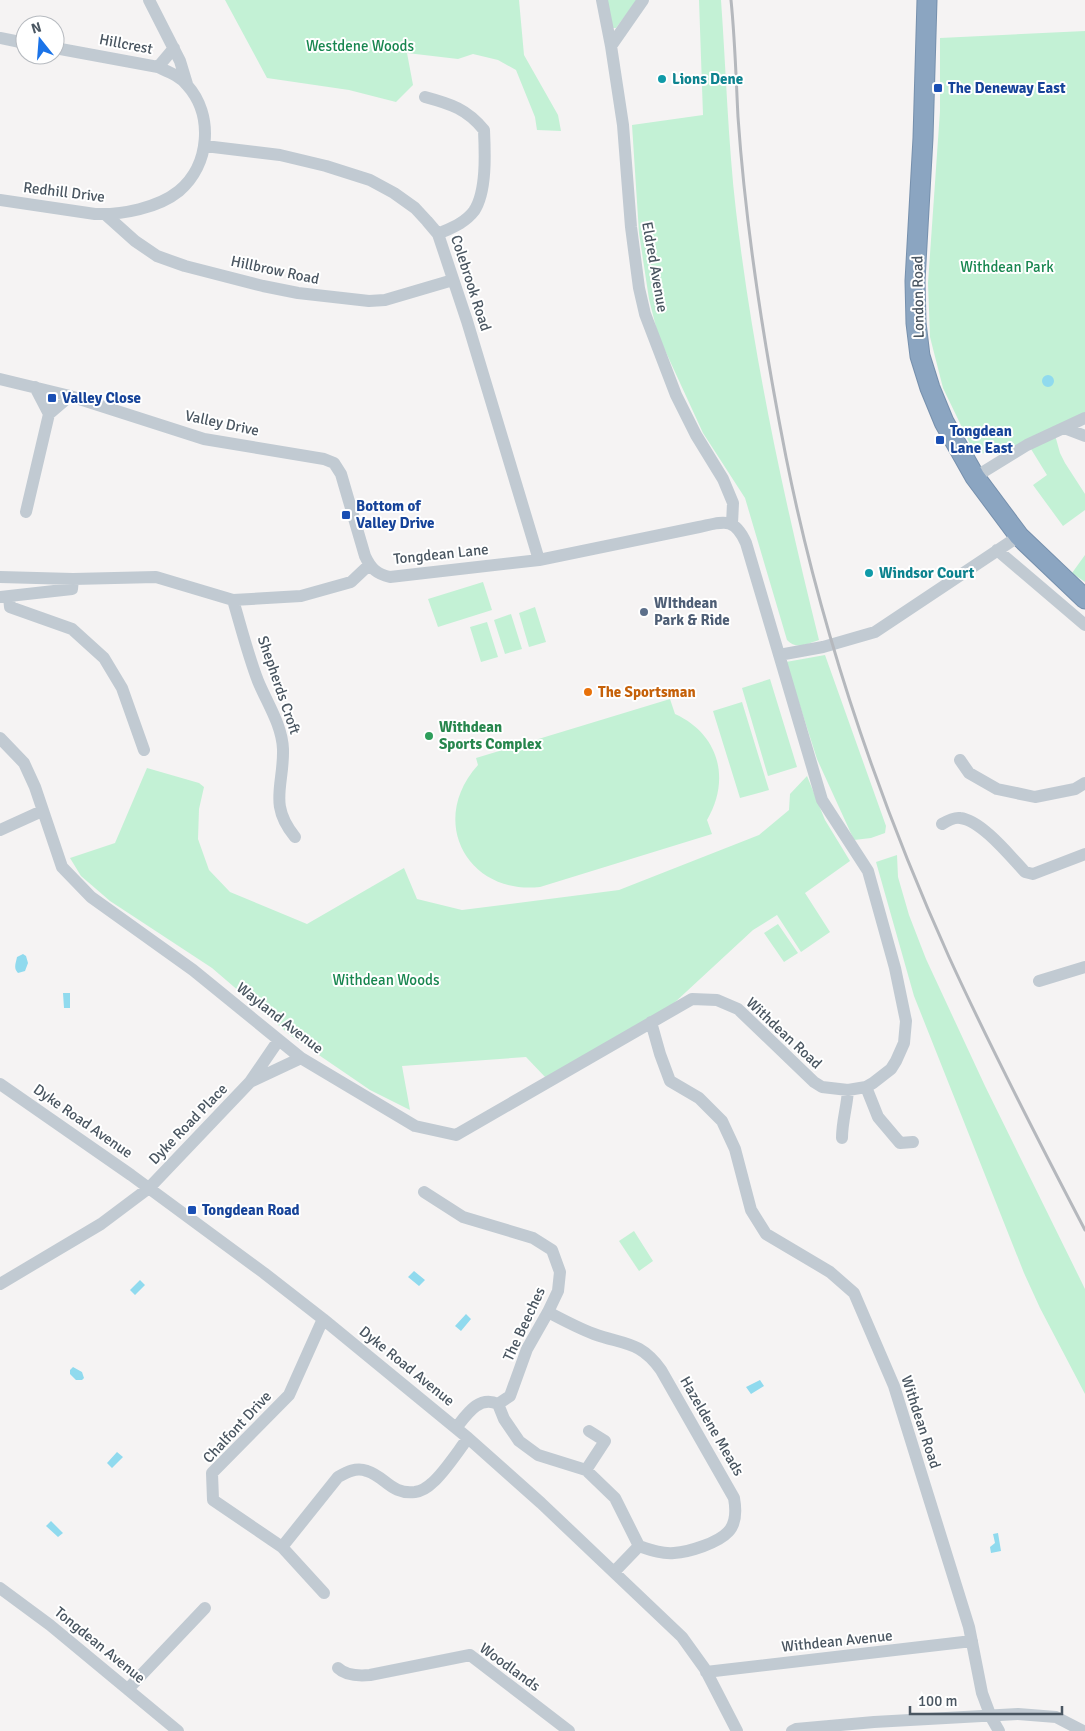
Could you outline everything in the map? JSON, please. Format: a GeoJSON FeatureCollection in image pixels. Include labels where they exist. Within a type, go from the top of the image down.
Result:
{"type":"FeatureCollection","features":[{"type":"Feature","properties":{"kind":"highway","name":"London Road"},"geometry":{"type":"LineString","coordinates":[[927,0],[923,129],[915,280],[916,323],[920,356],[930,388],[944,422],[976,477],[1020,536],[1085,599]]}},
{"type":"Feature","properties":{"kind":"street"},"geometry":{"type":"LineString","coordinates":[[149,0],[180,61],[187,84]]}},
{"type":"Feature","properties":{"kind":"street","name":"Eldred Avenue"},"geometry":{"type":"LineString","coordinates":[[602,0],[623,125],[631,227],[639,288],[645,314],[676,395],[733,503],[732,524]]}},
{"type":"Feature","properties":{"kind":"street"},"geometry":{"type":"LineString","coordinates":[[611,46],[643,0]]}},
{"type":"Feature","properties":{"kind":"street"},"geometry":{"type":"LineString","coordinates":[[0,38],[15,41]]}},
{"type":"Feature","properties":{"kind":"street"},"geometry":{"type":"LineString","coordinates":[[158,67],[174,48]]}},
{"type":"Feature","properties":{"kind":"street","name":"Hillcrest"},"geometry":{"type":"LineString","coordinates":[[65,50],[158,67],[172,73],[187,84]]}},
{"type":"Feature","properties":{"kind":"street","name":"Redhill Drive"},"geometry":{"type":"LineString","coordinates":[[0,200],[106,215],[134,210],[158,202],[179,191],[192,176],[201,160],[205,146],[204,120],[197,98],[187,84]]}},
{"type":"Feature","properties":{"kind":"street"},"geometry":{"type":"LineString","coordinates":[[425,97],[460,108],[478,122],[484,130],[483,180],[479,201],[466,219],[457,226],[438,234]]}},
{"type":"Feature","properties":{"kind":"street","name":"Colebrook Road"},"geometry":{"type":"LineString","coordinates":[[205,146],[280,155],[326,166],[370,180],[394,193],[415,208],[438,234],[539,560]]}},
{"type":"Feature","properties":{"kind":"street","name":"Hillbrow Road"},"geometry":{"type":"LineString","coordinates":[[106,215],[135,241],[157,256],[185,266],[298,293],[369,301],[385,300],[453,280]]}},
{"type":"Feature","properties":{"kind":"street","name":"Valley Drive"},"geometry":{"type":"LineString","coordinates":[[0,379],[70,396],[204,439],[324,459],[334,463],[341,474],[369,565]]}},
{"type":"Feature","properties":{"kind":"street"},"geometry":{"type":"LineString","coordinates":[[35,387],[48,414]]}},
{"type":"Feature","properties":{"kind":"street"},"geometry":{"type":"LineString","coordinates":[[26,512],[48,414],[70,396]]}},
{"type":"Feature","properties":{"kind":"street"},"geometry":{"type":"LineString","coordinates":[[976,477],[1027,445],[1085,418]]}},
{"type":"Feature","properties":{"kind":"street"},"geometry":{"type":"LineString","coordinates":[[1064,428],[1085,436]]}},
{"type":"Feature","properties":{"kind":"street","name":"Tongdean Lane"},"geometry":{"type":"LineString","coordinates":[[369,565],[379,574],[390,577],[539,560],[699,526],[720,523],[732,524]]}},
{"type":"Feature","properties":{"kind":"street"},"geometry":{"type":"LineString","coordinates":[[732,524],[741,531],[746,543],[778,653],[823,647],[875,632],[1020,536]]}},
{"type":"Feature","properties":{"kind":"street"},"geometry":{"type":"LineString","coordinates":[[998,550],[1085,625]]}},
{"type":"Feature","properties":{"kind":"street"},"geometry":{"type":"LineString","coordinates":[[0,577],[73,579],[156,577],[233,600],[301,596],[351,582],[369,565]]}},
{"type":"Feature","properties":{"kind":"street"},"geometry":{"type":"LineString","coordinates":[[73,579],[72,589],[5,597],[10,607],[72,629],[104,658],[122,688],[144,750]]}},
{"type":"Feature","properties":{"kind":"street","name":"Shepherds Croft"},"geometry":{"type":"LineString","coordinates":[[233,600],[258,680],[279,728],[283,748],[278,801],[284,824],[295,837]]}},
{"type":"Feature","properties":{"kind":"street","name":"Withdean Road"},"geometry":{"type":"LineString","coordinates":[[778,653],[822,800],[868,871],[893,960],[906,1021],[904,1042],[896,1061],[881,1077],[866,1087],[848,1090],[822,1087],[814,1082],[738,1009],[717,1000],[692,999],[651,1022],[670,1081],[699,1098],[722,1122],[735,1149],[751,1210],[766,1234],[830,1272],[854,1293],[894,1386],[969,1627],[982,1693],[991,1717],[999,1731]]}},
{"type":"Feature","properties":{"kind":"street","name":"Wayland Avenue"},"geometry":{"type":"LineString","coordinates":[[0,738],[24,763],[36,787],[42,812],[62,867],[91,897],[193,970],[301,1058],[415,1126],[456,1135],[651,1022]]}},
{"type":"Feature","properties":{"kind":"street"},"geometry":{"type":"LineString","coordinates":[[960,760],[970,772],[997,789],[1035,797],[1076,789],[1085,783]]}},
{"type":"Feature","properties":{"kind":"street"},"geometry":{"type":"LineString","coordinates":[[0,830],[42,812]]}},
{"type":"Feature","properties":{"kind":"street"},"geometry":{"type":"LineString","coordinates":[[942,824],[959,817],[973,822],[1025,872],[1033,874],[1085,854]]}},
{"type":"Feature","properties":{"kind":"street"},"geometry":{"type":"LineString","coordinates":[[1039,980],[1085,967]]}},
{"type":"Feature","properties":{"kind":"street"},"geometry":{"type":"LineString","coordinates":[[250,1082],[278,1041]]}},
{"type":"Feature","properties":{"kind":"street"},"geometry":{"type":"LineString","coordinates":[[250,1082],[301,1058]]}},
{"type":"Feature","properties":{"kind":"street","name":"Dyke Road Place"},"geometry":{"type":"LineString","coordinates":[[149,1188],[250,1082]]}},
{"type":"Feature","properties":{"kind":"street","name":"Dyke Road Avenue"},"geometry":{"type":"LineString","coordinates":[[0,1084],[149,1188],[323,1319],[468,1438],[682,1637],[706,1672],[737,1731]]}},
{"type":"Feature","properties":{"kind":"street"},"geometry":{"type":"LineString","coordinates":[[866,1087],[878,1118],[900,1143],[913,1142]]}},
{"type":"Feature","properties":{"kind":"street"},"geometry":{"type":"LineString","coordinates":[[842,1138],[842,1122],[847,1107],[848,1090]]}},
{"type":"Feature","properties":{"kind":"street"},"geometry":{"type":"LineString","coordinates":[[0,1284],[100,1224],[149,1188]]}},
{"type":"Feature","properties":{"kind":"street","name":"The Beeches"},"geometry":{"type":"LineString","coordinates":[[424,1192],[463,1217],[533,1238],[552,1250],[560,1272],[558,1291],[527,1348],[510,1396],[498,1404]]}},
{"type":"Feature","properties":{"kind":"street","name":"Hazeldene Meads"},"geometry":{"type":"LineString","coordinates":[[548,1312],[575,1327],[639,1348],[652,1358],[661,1370],[734,1498],[736,1511],[729,1532],[706,1546],[675,1553],[657,1552],[639,1546]]}},
{"type":"Feature","properties":{"kind":"street","name":"Chalfont Drive"},"geometry":{"type":"LineString","coordinates":[[282,1547],[213,1500],[212,1473],[289,1396],[323,1319]]}},
{"type":"Feature","properties":{"kind":"street"},"geometry":{"type":"LineString","coordinates":[[456,1428],[472,1408],[478,1404],[487,1401],[498,1404],[504,1419],[519,1441],[538,1455],[586,1470],[615,1498],[639,1546],[614,1572]]}},
{"type":"Feature","properties":{"kind":"street"},"geometry":{"type":"LineString","coordinates":[[586,1470],[605,1441],[590,1431]]}},
{"type":"Feature","properties":{"kind":"street"},"geometry":{"type":"LineString","coordinates":[[324,1593],[282,1547],[338,1477],[348,1471],[358,1469],[368,1471],[396,1490],[407,1492],[420,1491],[432,1483],[468,1438]]}},
{"type":"Feature","properties":{"kind":"street","name":"Tongdean Avenue"},"geometry":{"type":"LineString","coordinates":[[0,1588],[50,1625],[178,1731]]}},
{"type":"Feature","properties":{"kind":"street"},"geometry":{"type":"LineString","coordinates":[[128,1689],[205,1608]]}},
{"type":"Feature","properties":{"kind":"street","name":"Withdean Avenue"},"geometry":{"type":"LineString","coordinates":[[706,1672],[972,1641]]}},
{"type":"Feature","properties":{"kind":"street","name":"Woodlands"},"geometry":{"type":"LineString","coordinates":[[338,1668],[342,1672],[360,1676],[370,1675],[470,1654],[569,1731]]}},
{"type":"Feature","properties":{"kind":"street"},"geometry":{"type":"LineString","coordinates":[[792,1731],[796,1729],[877,1726],[1018,1714],[1056,1717],[1083,1731]]}},
{"type":"Feature","properties":{"kind":"green space","name":"Westdene Woods"},"geometry":{"type":"Polygon","coordinates":[[[225,0],[519,0],[524,55],[558,115],[561,131],[537,130],[535,117],[516,70],[498,60],[473,54],[458,59],[407,53],[413,85],[396,102],[349,90],[267,78],[225,0]]]}},
{"type":"Feature","properties":{"kind":"green space"},"geometry":{"type":"Polygon","coordinates":[[[607,0],[637,0],[616,28],[613,28],[607,0]]]}},
{"type":"Feature","properties":{"kind":"green space"},"geometry":{"type":"Polygon","coordinates":[[[699,0],[721,0],[733,185],[751,319],[782,481],[819,640],[802,645],[794,645],[787,640],[745,498],[703,433],[658,335],[649,299],[639,233],[632,125],[703,115],[699,0]]]}},
{"type":"Feature","properties":{"kind":"green space","name":"Withdean Park"},"geometry":{"type":"Polygon","coordinates":[[[1085,31],[1085,414],[999,455],[981,453],[970,444],[943,388],[930,337],[928,283],[940,111],[940,38],[1085,31]]]}},
{"type":"Feature","properties":{"kind":"green space"},"geometry":{"type":"Polygon","coordinates":[[[1055,435],[1065,463],[1085,494],[1085,510],[1063,526],[1033,485],[1047,475],[1031,449],[1055,435]]]}},
{"type":"Feature","properties":{"kind":"green space"},"geometry":{"type":"Polygon","coordinates":[[[1085,555],[1085,582],[1072,573],[1085,555]]]}},
{"type":"Feature","properties":{"kind":"green space"},"geometry":{"type":"Polygon","coordinates":[[[483,582],[492,610],[438,627],[428,599],[483,582]]]}},
{"type":"Feature","properties":{"kind":"green space"},"geometry":{"type":"Polygon","coordinates":[[[535,607],[546,642],[529,647],[519,613],[535,607]]]}},
{"type":"Feature","properties":{"kind":"green space"},"geometry":{"type":"Polygon","coordinates":[[[511,614],[522,649],[505,654],[494,620],[511,614]]]}},
{"type":"Feature","properties":{"kind":"green space"},"geometry":{"type":"Polygon","coordinates":[[[487,622],[498,657],[481,662],[470,627],[487,622]]]}},
{"type":"Feature","properties":{"kind":"green space"},"geometry":{"type":"Polygon","coordinates":[[[825,655],[886,826],[885,833],[871,838],[854,840],[817,759],[786,662],[825,655]]]}},
{"type":"Feature","properties":{"kind":"green space"},"geometry":{"type":"Polygon","coordinates":[[[770,679],[797,767],[768,776],[742,688],[770,679]]]}},
{"type":"Feature","properties":{"kind":"green space"},"geometry":{"type":"Polygon","coordinates":[[[670,699],[675,714],[702,733],[711,746],[716,759],[719,774],[718,789],[707,820],[712,834],[540,887],[514,886],[492,879],[475,866],[462,850],[456,830],[456,808],[463,786],[478,765],[476,758],[670,699]]]}},
{"type":"Feature","properties":{"kind":"green space"},"geometry":{"type":"Polygon","coordinates":[[[742,702],[769,790],[740,798],[713,711],[742,702]]]}},
{"type":"Feature","properties":{"kind":"green space","name":"Withdean Woods"},"geometry":{"type":"Polygon","coordinates":[[[147,768],[199,783],[204,787],[199,809],[198,839],[209,870],[230,892],[307,924],[404,868],[417,899],[462,910],[619,890],[759,835],[789,810],[790,794],[807,776],[825,820],[850,861],[805,893],[830,932],[801,952],[777,915],[753,930],[673,1004],[546,1078],[526,1057],[402,1066],[410,1110],[370,1090],[291,1036],[212,968],[110,901],[81,876],[70,858],[115,843],[147,768]]]}},
{"type":"Feature","properties":{"kind":"green space"},"geometry":{"type":"Polygon","coordinates":[[[897,855],[898,877],[909,915],[926,959],[985,1086],[1085,1289],[1085,1394],[1024,1273],[914,996],[876,862],[897,855]]]}},
{"type":"Feature","properties":{"kind":"green space"},"geometry":{"type":"Polygon","coordinates":[[[778,924],[798,953],[784,962],[764,933],[778,924]]]}},
{"type":"Feature","properties":{"kind":"green space"},"geometry":{"type":"Polygon","coordinates":[[[634,1231],[653,1261],[639,1271],[619,1241],[634,1231]]]}},
{"type":"Feature","properties":{"kind":"water"},"geometry":{"type":"Polygon","coordinates":[[[1048,375],[1054,381],[1048,387],[1042,381],[1048,375]]]}},
{"type":"Feature","properties":{"kind":"water"},"geometry":{"type":"Polygon","coordinates":[[[23,954],[26,956],[28,963],[25,971],[18,973],[15,967],[17,957],[23,954]]]}},
{"type":"Feature","properties":{"kind":"water"},"geometry":{"type":"Polygon","coordinates":[[[63,993],[70,993],[70,1008],[64,1008],[63,993]]]}},
{"type":"Feature","properties":{"kind":"water"},"geometry":{"type":"Polygon","coordinates":[[[414,1271],[425,1280],[419,1286],[408,1277],[414,1271]]]}},
{"type":"Feature","properties":{"kind":"water"},"geometry":{"type":"Polygon","coordinates":[[[140,1280],[145,1285],[135,1295],[130,1290],[140,1280]]]}},
{"type":"Feature","properties":{"kind":"water"},"geometry":{"type":"Polygon","coordinates":[[[466,1314],[471,1319],[461,1331],[455,1326],[466,1314]]]}},
{"type":"Feature","properties":{"kind":"water"},"geometry":{"type":"Polygon","coordinates":[[[73,1367],[82,1372],[84,1378],[82,1380],[76,1380],[70,1374],[70,1370],[73,1367]]]}},
{"type":"Feature","properties":{"kind":"water"},"geometry":{"type":"Polygon","coordinates":[[[760,1380],[764,1386],[751,1394],[746,1387],[760,1380]]]}},
{"type":"Feature","properties":{"kind":"water"},"geometry":{"type":"Polygon","coordinates":[[[117,1452],[123,1457],[112,1468],[107,1463],[117,1452]]]}},
{"type":"Feature","properties":{"kind":"water"},"geometry":{"type":"Polygon","coordinates":[[[51,1521],[63,1533],[58,1537],[46,1526],[51,1521]]]}},
{"type":"Feature","properties":{"kind":"water"},"geometry":{"type":"Polygon","coordinates":[[[998,1533],[1001,1551],[991,1553],[990,1547],[995,1543],[993,1534],[998,1533]]]}},
{"type":"Feature","properties":{"kind":"railway"},"geometry":{"type":"LineString","coordinates":[[731,0],[741,160],[763,330],[786,457],[800,521],[834,648],[875,774],[923,897],[981,1026],[1085,1230]]}},
{"type":"Feature","properties":{"kind":"place","name":"Lions Dene"},"geometry":{"type":"Point","coordinates":[662,79]}},
{"type":"Feature","properties":{"kind":"place","name":"The Deneway East"},"geometry":{"type":"Point","coordinates":[938,88]}},
{"type":"Feature","properties":{"kind":"place","name":"Valley Close"},"geometry":{"type":"Point","coordinates":[52,398]}},
{"type":"Feature","properties":{"kind":"place","name":"Tongdean Lane East"},"geometry":{"type":"Point","coordinates":[940,440]}},
{"type":"Feature","properties":{"kind":"place","name":"Bottom of Valley Drive"},"geometry":{"type":"Point","coordinates":[346,515]}},
{"type":"Feature","properties":{"kind":"place","name":"Windsor Court"},"geometry":{"type":"Point","coordinates":[869,573]}},
{"type":"Feature","properties":{"kind":"place","name":"WIthdean Park & Ride"},"geometry":{"type":"Point","coordinates":[644,612]}},
{"type":"Feature","properties":{"kind":"place","name":"The Sportsman"},"geometry":{"type":"Point","coordinates":[588,692]}},
{"type":"Feature","properties":{"kind":"place","name":"Withdean Sports Complex"},"geometry":{"type":"Point","coordinates":[429,736]}},
{"type":"Feature","properties":{"kind":"place","name":"Tongdean Road"},"geometry":{"type":"Point","coordinates":[192,1210]}}]}
